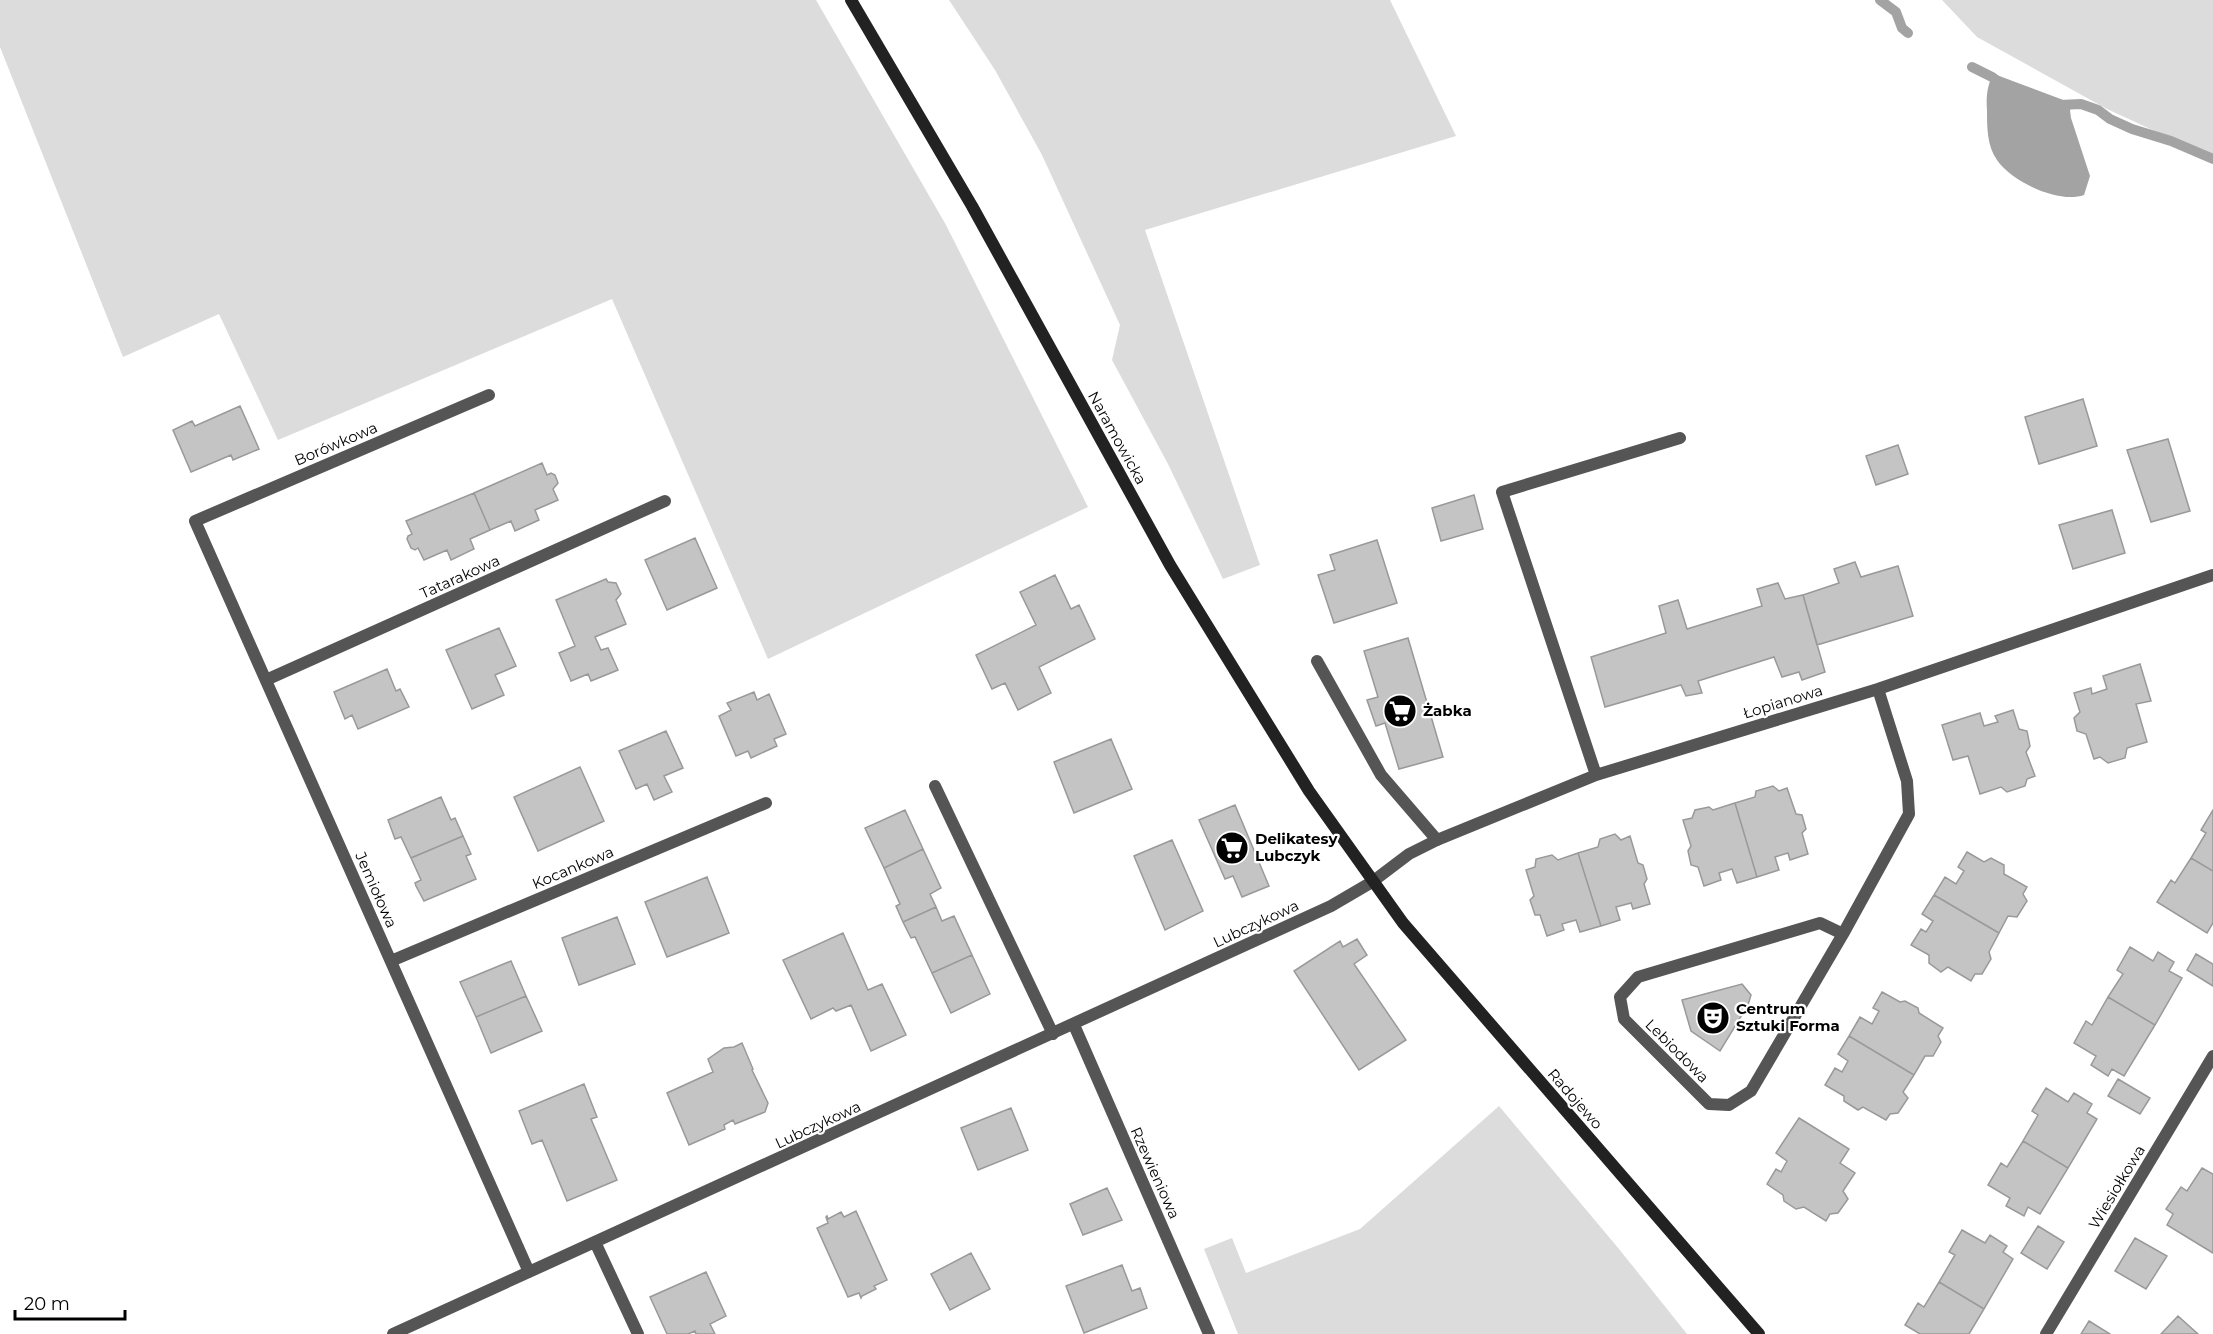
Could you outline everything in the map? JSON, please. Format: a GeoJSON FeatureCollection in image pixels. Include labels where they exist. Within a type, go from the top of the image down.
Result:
{"type":"FeatureCollection","features":[{"type":"Feature","properties":{"kind":"street","name":"Naramowicka"},"geometry":{"type":"LineString","coordinates":[[851,0],[972,206],[1170,565],[1287,759],[1372,882]]}},
{"type":"Feature","properties":{"kind":"street","name":"Borówkowa"},"geometry":{"type":"LineString","coordinates":[[195,521],[489,395]]}},
{"type":"Feature","properties":{"kind":"street"},"geometry":{"type":"LineString","coordinates":[[1596,775],[1502,492],[1680,438]]}},
{"type":"Feature","properties":{"kind":"street","name":"Tatarakowa"},"geometry":{"type":"LineString","coordinates":[[266,680],[665,501]]}},
{"type":"Feature","properties":{"kind":"street","name":"Jemiołowa"},"geometry":{"type":"LineString","coordinates":[[195,521],[530,1272]]}},
{"type":"Feature","properties":{"kind":"street","name":"Łopianowa"},"geometry":{"type":"LineString","coordinates":[[1372,882],[1409,854],[1437,840],[1596,775],[1878,689],[2213,575]]}},
{"type":"Feature","properties":{"kind":"street"},"geometry":{"type":"LineString","coordinates":[[1317,661],[1381,775],[1437,840]]}},
{"type":"Feature","properties":{"kind":"street","name":"Lebiodowa"},"geometry":{"type":"LineString","coordinates":[[1843,933],[1821,923],[1638,977],[1620,997],[1624,1019],[1708,1104],[1729,1105],[1750,1090],[1843,933],[1909,814],[1907,781],[1878,689]]}},
{"type":"Feature","properties":{"kind":"street"},"geometry":{"type":"LineString","coordinates":[[935,786],[1053,1034]]}},
{"type":"Feature","properties":{"kind":"street","name":"Kocankowa"},"geometry":{"type":"LineString","coordinates":[[391,961],[766,803]]}},
{"type":"Feature","properties":{"kind":"street","name":"Lubczykowa"},"geometry":{"type":"LineString","coordinates":[[393,1334],[1332,906],[1372,882]]}},
{"type":"Feature","properties":{"kind":"street","name":"Radojewo"},"geometry":{"type":"LineString","coordinates":[[1372,882],[1403,923],[1759,1334]]}},
{"type":"Feature","properties":{"kind":"street","name":"Rzewieniowa"},"geometry":{"type":"LineString","coordinates":[[1074,1025],[1209,1334]]}},
{"type":"Feature","properties":{"kind":"street","name":"Wiesiołkowa"},"geometry":{"type":"LineString","coordinates":[[2046,1334],[2213,1056]]}},
{"type":"Feature","properties":{"kind":"street"},"geometry":{"type":"LineString","coordinates":[[595,1242],[638,1334]]}},
{"type":"Feature","properties":{"kind":"shaded area"},"geometry":{"type":"Polygon","coordinates":[[[0,0],[816,0],[946,225],[1088,507],[768,659],[612,299],[278,440],[219,314],[123,357],[0,47],[0,0]]]}},
{"type":"Feature","properties":{"kind":"shaded area"},"geometry":{"type":"Polygon","coordinates":[[[949,0],[1390,0],[1456,136],[1145,230],[1260,565],[1223,579],[1168,464],[1112,360],[1120,325],[1042,155],[995,70],[949,0]]]}},
{"type":"Feature","properties":{"kind":"shaded area"},"geometry":{"type":"Polygon","coordinates":[[[1942,0],[2213,0],[2213,158],[2107,109],[1977,37],[1942,0]]]}},
{"type":"Feature","properties":{"kind":"shaded area"},"geometry":{"type":"Polygon","coordinates":[[[1994,74],[2074,104],[2070,110],[2071,118],[2090,176],[2084,195],[2074,197],[2049,194],[2013,176],[1997,160],[1989,143],[1987,123],[1988,91],[1994,74]]]}},
{"type":"Feature","properties":{"kind":"shaded area"},"geometry":{"type":"Polygon","coordinates":[[[1499,1106],[1687,1334],[1238,1334],[1204,1249],[1232,1238],[1246,1273],[1360,1229],[1499,1106]]]}},
{"type":"Feature","properties":{"kind":"building"},"geometry":{"type":"Polygon","coordinates":[[[2083,399],[2097,446],[2039,464],[2025,417],[2083,399]]]}},
{"type":"Feature","properties":{"kind":"building"},"geometry":{"type":"Polygon","coordinates":[[[240,406],[259,449],[233,460],[231,455],[191,472],[173,430],[192,421],[195,426],[240,406]]]}},
{"type":"Feature","properties":{"kind":"building"},"geometry":{"type":"Polygon","coordinates":[[[2168,439],[2190,511],[2151,522],[2127,450],[2168,439]]]}},
{"type":"Feature","properties":{"kind":"building"},"geometry":{"type":"Polygon","coordinates":[[[1898,445],[1908,474],[1876,485],[1866,456],[1898,445]]]}},
{"type":"Feature","properties":{"kind":"building"},"geometry":{"type":"Polygon","coordinates":[[[542,463],[547,475],[551,473],[555,475],[558,483],[553,489],[558,500],[535,510],[539,520],[515,531],[511,521],[490,530],[474,493],[542,463]]]}},
{"type":"Feature","properties":{"kind":"building"},"geometry":{"type":"Polygon","coordinates":[[[474,493],[490,530],[470,539],[474,549],[451,560],[447,550],[424,560],[418,548],[415,550],[411,548],[407,539],[412,534],[406,521],[474,493]]]}},
{"type":"Feature","properties":{"kind":"building"},"geometry":{"type":"Polygon","coordinates":[[[1474,495],[1483,529],[1441,541],[1432,508],[1474,495]]]}},
{"type":"Feature","properties":{"kind":"building"},"geometry":{"type":"Polygon","coordinates":[[[2112,510],[2125,553],[2073,569],[2059,525],[2112,510]]]}},
{"type":"Feature","properties":{"kind":"building"},"geometry":{"type":"Polygon","coordinates":[[[695,538],[717,588],[667,610],[645,560],[695,538]]]}},
{"type":"Feature","properties":{"kind":"building"},"geometry":{"type":"Polygon","coordinates":[[[1377,540],[1397,603],[1334,623],[1318,575],[1335,570],[1330,555],[1377,540]]]}},
{"type":"Feature","properties":{"kind":"building"},"geometry":{"type":"Polygon","coordinates":[[[1855,562],[1861,577],[1898,566],[1913,616],[1817,645],[1803,595],[1839,583],[1834,569],[1855,562]]]}},
{"type":"Feature","properties":{"kind":"building"},"geometry":{"type":"Polygon","coordinates":[[[1055,575],[1071,609],[1079,605],[1095,639],[1039,667],[1051,693],[1018,710],[1005,683],[992,689],[976,655],[1036,625],[1020,592],[1055,575]]]}},
{"type":"Feature","properties":{"kind":"building"},"geometry":{"type":"Polygon","coordinates":[[[606,579],[608,582],[616,583],[621,594],[616,600],[626,624],[595,637],[601,650],[608,648],[618,670],[591,681],[588,674],[571,681],[559,653],[575,646],[556,600],[606,579]]]}},
{"type":"Feature","properties":{"kind":"building"},"geometry":{"type":"Polygon","coordinates":[[[1778,583],[1785,599],[1803,595],[1825,672],[1802,680],[1799,672],[1782,677],[1774,657],[1698,681],[1702,693],[1686,696],[1681,685],[1605,707],[1591,657],[1666,633],[1659,606],[1678,600],[1687,629],[1762,606],[1757,589],[1778,583]]]}},
{"type":"Feature","properties":{"kind":"building"},"geometry":{"type":"Polygon","coordinates":[[[499,628],[516,666],[495,675],[504,695],[472,709],[446,650],[499,628]]]}},
{"type":"Feature","properties":{"kind":"building","name":"Żabka"},"geometry":{"type":"Polygon","coordinates":[[[1408,638],[1443,757],[1399,769],[1385,723],[1376,726],[1367,700],[1378,697],[1364,651],[1408,638]]]}},
{"type":"Feature","properties":{"kind":"building"},"geometry":{"type":"Polygon","coordinates":[[[2140,664],[2151,701],[2136,704],[2147,742],[2127,748],[2125,758],[2108,763],[2100,757],[2094,759],[2086,734],[2077,731],[2074,718],[2080,712],[2074,693],[2091,688],[2092,694],[2107,689],[2103,676],[2140,664]]]}},
{"type":"Feature","properties":{"kind":"building"},"geometry":{"type":"Polygon","coordinates":[[[387,669],[396,691],[400,689],[409,707],[358,729],[352,715],[345,719],[334,692],[387,669]]]}},
{"type":"Feature","properties":{"kind":"building"},"geometry":{"type":"Polygon","coordinates":[[[754,692],[757,700],[769,694],[786,734],[774,739],[777,746],[751,758],[748,751],[736,756],[719,716],[731,710],[727,703],[754,692]]]}},
{"type":"Feature","properties":{"kind":"building"},"geometry":{"type":"Polygon","coordinates":[[[2013,710],[2019,729],[2027,731],[2030,746],[2026,752],[2035,776],[2027,779],[2025,786],[2007,792],[2001,787],[1980,794],[1968,756],[1953,760],[1942,725],[1980,713],[1984,726],[1998,722],[1995,716],[2013,710]]]}},
{"type":"Feature","properties":{"kind":"building"},"geometry":{"type":"Polygon","coordinates":[[[666,731],[683,768],[664,776],[672,792],[654,800],[647,784],[636,789],[619,751],[666,731]]]}},
{"type":"Feature","properties":{"kind":"building"},"geometry":{"type":"Polygon","coordinates":[[[1111,739],[1132,789],[1074,813],[1054,762],[1111,739]]]}},
{"type":"Feature","properties":{"kind":"building"},"geometry":{"type":"Polygon","coordinates":[[[580,767],[604,821],[538,851],[514,797],[580,767]]]}},
{"type":"Feature","properties":{"kind":"building"},"geometry":{"type":"Polygon","coordinates":[[[1773,786],[1779,791],[1787,788],[1796,814],[1802,815],[1806,829],[1802,833],[1808,854],[1790,860],[1788,853],[1775,857],[1779,870],[1757,877],[1735,803],[1755,797],[1756,791],[1773,786]]]}},
{"type":"Feature","properties":{"kind":"building"},"geometry":{"type":"Polygon","coordinates":[[[441,797],[451,820],[455,818],[463,836],[411,858],[401,837],[395,839],[388,820],[441,797]]]}},
{"type":"Feature","properties":{"kind":"building"},"geometry":{"type":"Polygon","coordinates":[[[1735,803],[1757,877],[1737,883],[1732,869],[1719,873],[1721,880],[1704,886],[1698,867],[1691,865],[1688,851],[1691,846],[1683,820],[1692,818],[1695,810],[1709,807],[1713,810],[1735,803]]]}},
{"type":"Feature","properties":{"kind":"building","name":"Delikatesy Lubczyk"},"geometry":{"type":"Polygon","coordinates":[[[1235,805],[1269,886],[1242,897],[1233,876],[1225,879],[1199,820],[1235,805]]]}},
{"type":"Feature","properties":{"kind":"building"},"geometry":{"type":"Polygon","coordinates":[[[905,810],[923,849],[884,868],[865,828],[905,810]]]}},
{"type":"Feature","properties":{"kind":"building"},"geometry":{"type":"Polygon","coordinates":[[[2213,810],[2213,871],[2191,858],[2206,833],[2201,830],[2213,810]]]}},
{"type":"Feature","properties":{"kind":"building"},"geometry":{"type":"Polygon","coordinates":[[[1615,834],[1621,840],[1630,836],[1638,863],[1643,865],[1647,879],[1644,884],[1650,904],[1633,909],[1631,903],[1616,907],[1620,920],[1601,926],[1578,853],[1598,847],[1600,839],[1615,834]]]}},
{"type":"Feature","properties":{"kind":"building"},"geometry":{"type":"Polygon","coordinates":[[[463,836],[471,854],[466,856],[476,879],[424,901],[415,883],[421,880],[411,858],[463,836]]]}},
{"type":"Feature","properties":{"kind":"building"},"geometry":{"type":"Polygon","coordinates":[[[1172,840],[1203,911],[1165,930],[1134,856],[1172,840]]]}},
{"type":"Feature","properties":{"kind":"building"},"geometry":{"type":"Polygon","coordinates":[[[923,849],[941,888],[930,894],[936,907],[903,922],[896,906],[900,904],[884,868],[923,849]]]}},
{"type":"Feature","properties":{"kind":"building"},"geometry":{"type":"Polygon","coordinates":[[[1967,852],[1984,862],[1991,858],[2004,865],[2004,874],[2027,887],[2023,894],[2027,901],[2017,917],[2008,916],[1999,933],[1934,895],[1945,877],[1956,884],[1964,871],[1958,867],[1967,852]]]}},
{"type":"Feature","properties":{"kind":"building"},"geometry":{"type":"Polygon","coordinates":[[[1578,853],[1601,926],[1580,932],[1576,920],[1562,924],[1564,930],[1547,936],[1540,915],[1535,915],[1530,900],[1534,896],[1526,870],[1535,867],[1536,859],[1552,855],[1558,860],[1578,853]]]}},
{"type":"Feature","properties":{"kind":"building"},"geometry":{"type":"Polygon","coordinates":[[[2191,858],[2213,871],[2213,923],[2207,933],[2157,902],[2171,880],[2175,883],[2191,858]]]}},
{"type":"Feature","properties":{"kind":"building"},"geometry":{"type":"Polygon","coordinates":[[[707,877],[729,933],[667,957],[645,902],[707,877]]]}},
{"type":"Feature","properties":{"kind":"building"},"geometry":{"type":"Polygon","coordinates":[[[1934,895],[1999,933],[1989,952],[1991,959],[1982,974],[1975,974],[1971,981],[1948,967],[1941,972],[1929,963],[1929,955],[1911,945],[1921,929],[1926,932],[1933,921],[1922,914],[1934,895]]]}},
{"type":"Feature","properties":{"kind":"building"},"geometry":{"type":"Polygon","coordinates":[[[936,907],[942,921],[954,916],[972,955],[932,973],[915,937],[911,938],[903,922],[936,907]]]}},
{"type":"Feature","properties":{"kind":"building"},"geometry":{"type":"Polygon","coordinates":[[[617,917],[635,964],[579,985],[562,938],[617,917]]]}},
{"type":"Feature","properties":{"kind":"building"},"geometry":{"type":"Polygon","coordinates":[[[843,933],[868,990],[882,984],[906,1035],[871,1051],[851,1005],[836,1011],[833,1008],[811,1019],[783,960],[843,933]]]}},
{"type":"Feature","properties":{"kind":"building"},"geometry":{"type":"Polygon","coordinates":[[[1357,939],[1367,955],[1354,964],[1406,1040],[1359,1070],[1294,971],[1340,941],[1343,947],[1357,939]]]}},
{"type":"Feature","properties":{"kind":"building"},"geometry":{"type":"Polygon","coordinates":[[[2130,947],[2153,961],[2158,952],[2174,962],[2169,971],[2182,978],[2155,1025],[2108,997],[2123,974],[2117,970],[2130,947]]]}},
{"type":"Feature","properties":{"kind":"building"},"geometry":{"type":"Polygon","coordinates":[[[2196,954],[2213,964],[2213,986],[2187,970],[2196,954]]]}},
{"type":"Feature","properties":{"kind":"building"},"geometry":{"type":"Polygon","coordinates":[[[972,955],[990,994],[951,1013],[932,973],[972,955]]]}},
{"type":"Feature","properties":{"kind":"building"},"geometry":{"type":"Polygon","coordinates":[[[511,961],[526,996],[476,1017],[460,982],[511,961]]]}},
{"type":"Feature","properties":{"kind":"building","name":"Centrum Sztuki Forma"},"geometry":{"type":"Polygon","coordinates":[[[1742,984],[1751,995],[1748,1005],[1720,1051],[1691,1031],[1682,1000],[1742,984]]]}},
{"type":"Feature","properties":{"kind":"building"},"geometry":{"type":"Polygon","coordinates":[[[1882,992],[1900,1002],[1905,1001],[1918,1008],[1919,1013],[1943,1028],[1938,1036],[1941,1042],[1933,1056],[1925,1056],[1914,1075],[1849,1036],[1860,1017],[1872,1024],[1879,1011],[1873,1008],[1882,992]]]}},
{"type":"Feature","properties":{"kind":"building"},"geometry":{"type":"Polygon","coordinates":[[[526,996],[542,1031],[491,1053],[476,1017],[526,996]]]}},
{"type":"Feature","properties":{"kind":"building"},"geometry":{"type":"Polygon","coordinates":[[[2108,997],[2155,1025],[2124,1076],[2112,1069],[2108,1076],[2091,1065],[2096,1056],[2074,1043],[2086,1021],[2092,1025],[2108,997]]]}},
{"type":"Feature","properties":{"kind":"building"},"geometry":{"type":"Polygon","coordinates":[[[1849,1036],[1914,1075],[1903,1092],[1908,1098],[1898,1113],[1890,1114],[1886,1120],[1863,1107],[1858,1110],[1844,1101],[1844,1096],[1825,1085],[1835,1068],[1842,1072],[1848,1061],[1838,1054],[1849,1036]]]}},
{"type":"Feature","properties":{"kind":"building"},"geometry":{"type":"Polygon","coordinates":[[[742,1043],[768,1103],[765,1112],[735,1124],[733,1120],[724,1125],[725,1129],[689,1145],[667,1093],[713,1072],[708,1059],[724,1048],[742,1043]]]}},
{"type":"Feature","properties":{"kind":"building"},"geometry":{"type":"Polygon","coordinates":[[[2118,1079],[2150,1098],[2140,1114],[2108,1096],[2118,1079]]]}},
{"type":"Feature","properties":{"kind":"building"},"geometry":{"type":"Polygon","coordinates":[[[584,1084],[597,1117],[591,1119],[617,1180],[567,1201],[542,1140],[532,1144],[519,1111],[584,1084]]]}},
{"type":"Feature","properties":{"kind":"building"},"geometry":{"type":"Polygon","coordinates":[[[2046,1088],[2068,1102],[2074,1093],[2092,1104],[2087,1113],[2097,1119],[2068,1168],[2023,1141],[2038,1115],[2032,1111],[2046,1088]]]}},
{"type":"Feature","properties":{"kind":"building"},"geometry":{"type":"Polygon","coordinates":[[[1011,1108],[1028,1150],[978,1170],[961,1128],[1011,1108]]]}},
{"type":"Feature","properties":{"kind":"building"},"geometry":{"type":"Polygon","coordinates":[[[1799,1118],[1849,1149],[1840,1163],[1855,1173],[1843,1191],[1848,1199],[1838,1213],[1830,1214],[1826,1221],[1804,1207],[1796,1209],[1784,1201],[1783,1195],[1767,1184],[1776,1169],[1781,1172],[1787,1161],[1776,1153],[1799,1118]]]}},
{"type":"Feature","properties":{"kind":"building"},"geometry":{"type":"Polygon","coordinates":[[[2023,1141],[2068,1168],[2040,1214],[2028,1207],[2024,1216],[2006,1206],[2010,1198],[1988,1185],[2001,1163],[2007,1167],[2023,1141]]]}},
{"type":"Feature","properties":{"kind":"building"},"geometry":{"type":"Polygon","coordinates":[[[2202,1168],[2213,1174],[2213,1253],[2167,1225],[2173,1214],[2166,1209],[2181,1187],[2187,1191],[2202,1168]]]}},
{"type":"Feature","properties":{"kind":"building"},"geometry":{"type":"Polygon","coordinates":[[[1107,1188],[1122,1220],[1083,1235],[1070,1204],[1107,1188]]]}},
{"type":"Feature","properties":{"kind":"building"},"geometry":{"type":"Polygon","coordinates":[[[856,1211],[887,1280],[874,1286],[876,1289],[861,1298],[859,1293],[848,1297],[817,1228],[828,1223],[827,1216],[828,1219],[841,1212],[844,1217],[856,1211]]]}},
{"type":"Feature","properties":{"kind":"building"},"geometry":{"type":"Polygon","coordinates":[[[2038,1226],[2064,1242],[2047,1269],[2021,1253],[2038,1226]]]}},
{"type":"Feature","properties":{"kind":"building"},"geometry":{"type":"Polygon","coordinates":[[[1962,1230],[1985,1243],[1990,1235],[2007,1246],[2003,1252],[2013,1259],[1984,1309],[1939,1282],[1955,1255],[1949,1252],[1962,1230]]]}},
{"type":"Feature","properties":{"kind":"building"},"geometry":{"type":"Polygon","coordinates":[[[2135,1238],[2167,1256],[2146,1289],[2115,1271],[2135,1238]]]}},
{"type":"Feature","properties":{"kind":"building"},"geometry":{"type":"Polygon","coordinates":[[[971,1253],[990,1289],[950,1310],[931,1274],[971,1253]]]}},
{"type":"Feature","properties":{"kind":"building"},"geometry":{"type":"Polygon","coordinates":[[[1122,1265],[1132,1291],[1140,1288],[1147,1308],[1084,1333],[1066,1286],[1122,1265]]]}},
{"type":"Feature","properties":{"kind":"building"},"geometry":{"type":"Polygon","coordinates":[[[706,1272],[726,1316],[710,1324],[715,1334],[696,1334],[695,1331],[688,1334],[667,1334],[650,1297],[706,1272]]]}},
{"type":"Feature","properties":{"kind":"building"},"geometry":{"type":"Polygon","coordinates":[[[1939,1282],[1984,1309],[1969,1334],[1920,1334],[1905,1325],[1918,1303],[1924,1307],[1939,1282]]]}},
{"type":"Feature","properties":{"kind":"building"},"geometry":{"type":"Polygon","coordinates":[[[2178,1316],[2198,1334],[2161,1334],[2178,1316]]]}},
{"type":"Feature","properties":{"kind":"building"},"geometry":{"type":"Polygon","coordinates":[[[2089,1321],[2110,1334],[2081,1334],[2089,1321]]]}},
{"type":"Feature","properties":{"kind":"waterway"},"geometry":{"type":"LineString","coordinates":[[1880,0],[1896,12],[1902,28],[1908,33]]}},
{"type":"Feature","properties":{"kind":"waterway"},"geometry":{"type":"LineString","coordinates":[[1972,67],[2001,84]]}},
{"type":"Feature","properties":{"kind":"waterway"},"geometry":{"type":"LineString","coordinates":[[2060,105],[2081,104],[2098,110],[2110,119],[2132,129],[2171,141],[2213,159]]}},
{"type":"Feature","properties":{"kind":"place","name":"Żabka"},"geometry":{"type":"Point","coordinates":[1400,711]}},
{"type":"Feature","properties":{"kind":"place","name":"Delikatesy Lubczyk"},"geometry":{"type":"Point","coordinates":[1232,848]}},
{"type":"Feature","properties":{"kind":"place","name":"Centrum Sztuki Forma"},"geometry":{"type":"Point","coordinates":[1713,1018]}}]}
